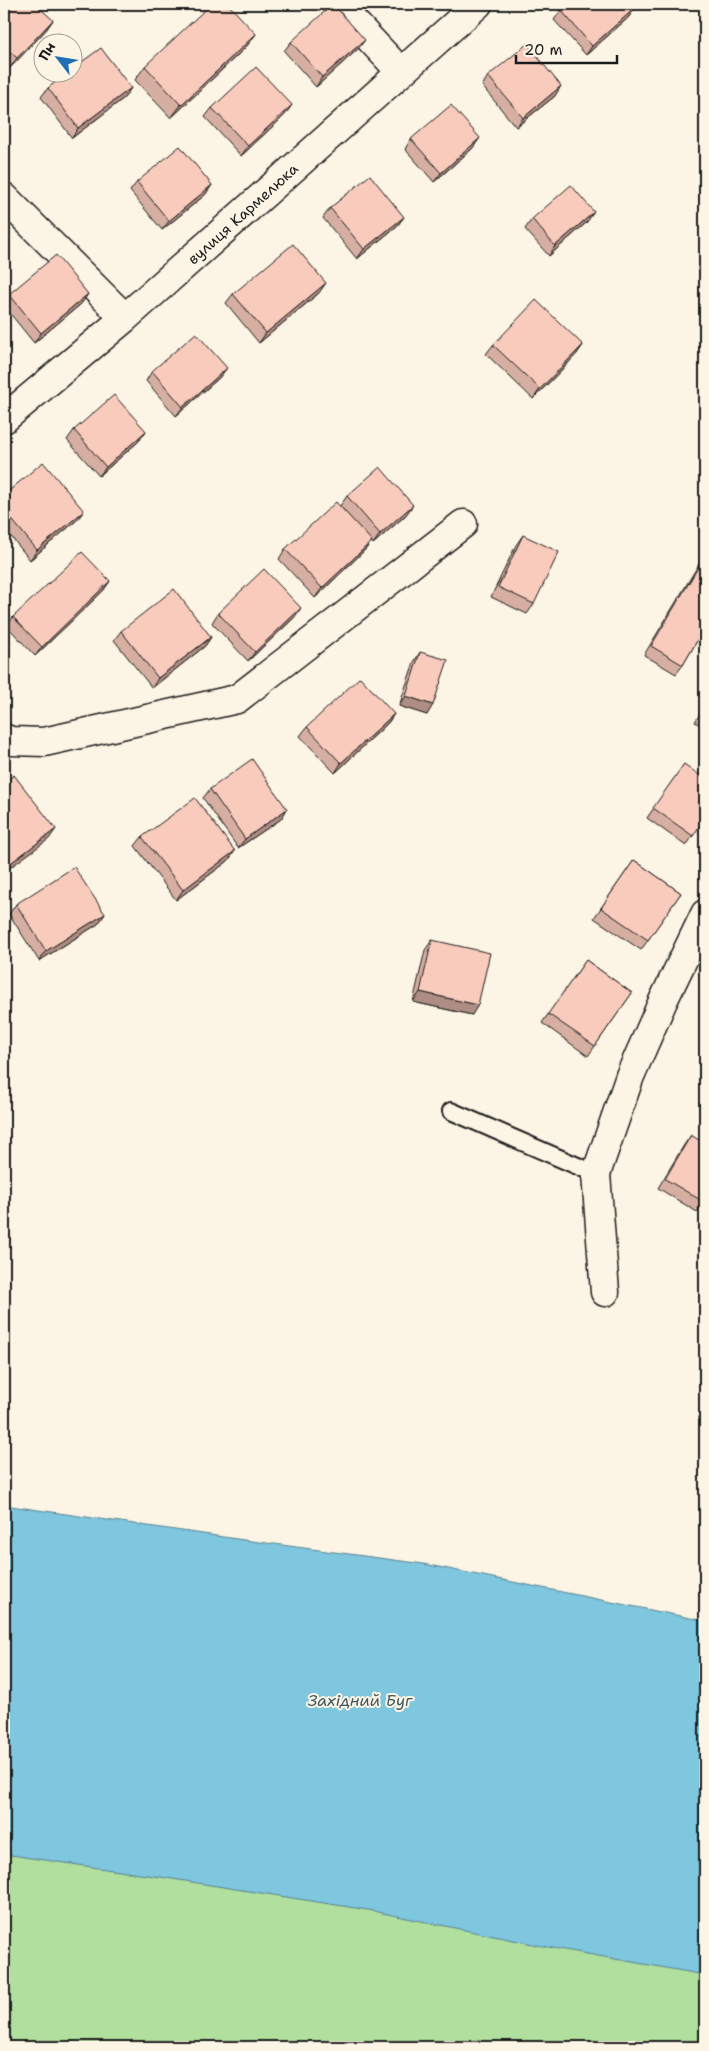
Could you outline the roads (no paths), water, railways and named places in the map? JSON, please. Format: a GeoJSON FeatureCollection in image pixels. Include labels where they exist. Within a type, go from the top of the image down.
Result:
{"type":"FeatureCollection","features":[{"type":"Feature","properties":{"kind":"street"},"geometry":{"type":"LineString","coordinates":[[337,4],[401,72]]}},
{"type":"Feature","properties":{"kind":"street","name":"вулиця Кармелюка"},"geometry":{"type":"LineString","coordinates":[[4,419],[125,318],[478,4]]}},
{"type":"Feature","properties":{"kind":"street"},"geometry":{"type":"LineString","coordinates":[[4,197],[125,318]]}},
{"type":"Feature","properties":{"kind":"street"},"geometry":{"type":"LineString","coordinates":[[4,738],[11,741],[44,742],[237,699],[463,524]]}},
{"type":"Feature","properties":{"kind":"street"},"geometry":{"type":"LineString","coordinates":[[605,1292],[596,1174],[630,1076],[663,1001],[705,914]]}},
{"type":"Feature","properties":{"kind":"lane"},"geometry":{"type":"LineString","coordinates":[[451,1111],[596,1174]]}},
{"type":"Feature","properties":{"kind":"water","name":"Західний Буг"},"geometry":{"type":"Polygon","coordinates":[[[4,1505],[424,1564],[705,1621],[705,1975],[537,1945],[368,1910],[4,1854],[4,1505]]]}}]}
